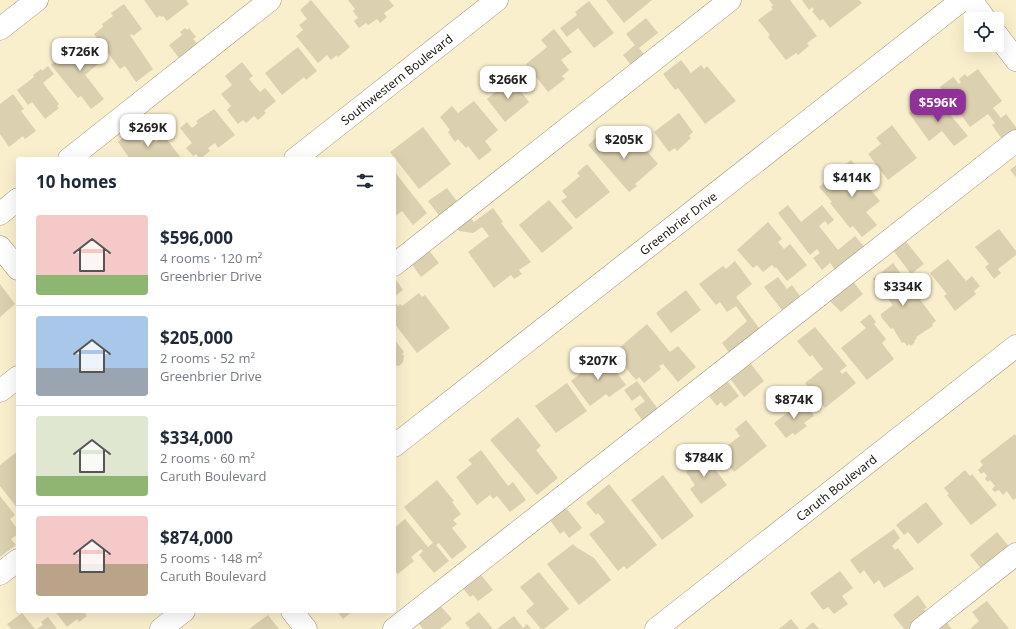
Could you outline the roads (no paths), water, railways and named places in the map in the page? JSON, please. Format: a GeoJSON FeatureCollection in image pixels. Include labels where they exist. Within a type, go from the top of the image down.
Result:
{"type":"FeatureCollection","features":[{"type":"Feature","properties":{"kind":"street"},"geometry":{"type":"LineString","coordinates":[[0,29],[37,0]]}},
{"type":"Feature","properties":{"kind":"street"},"geometry":{"type":"LineString","coordinates":[[72,157],[270,0]]}},
{"type":"Feature","properties":{"kind":"street","name":"Southwestern Boulevard"},"geometry":{"type":"LineString","coordinates":[[298,157],[497,0]]}},
{"type":"Feature","properties":{"kind":"street"},"geometry":{"type":"LineString","coordinates":[[396,263],[730,0]]}},
{"type":"Feature","properties":{"kind":"street","name":"Greenbrier Drive"},"geometry":{"type":"LineString","coordinates":[[396,444],[962,0]]}},
{"type":"Feature","properties":{"kind":"street"},"geometry":{"type":"LineString","coordinates":[[971,0],[980,12]]}},
{"type":"Feature","properties":{"kind":"street"},"geometry":{"type":"LineString","coordinates":[[1004,44],[1016,60]]}},
{"type":"Feature","properties":{"kind":"street"},"geometry":{"type":"LineString","coordinates":[[394,629],[1016,141]]}},
{"type":"Feature","properties":{"kind":"street"},"geometry":{"type":"LineString","coordinates":[[0,214],[16,201]]}},
{"type":"Feature","properties":{"kind":"street"},"geometry":{"type":"LineString","coordinates":[[0,247],[16,267]]}},
{"type":"Feature","properties":{"kind":"street","name":"Caruth Boulevard"},"geometry":{"type":"LineString","coordinates":[[656,629],[1016,346]]}},
{"type":"Feature","properties":{"kind":"street"},"geometry":{"type":"LineString","coordinates":[[0,391],[16,379]]}},
{"type":"Feature","properties":{"kind":"street"},"geometry":{"type":"LineString","coordinates":[[921,629],[1016,554]]}},
{"type":"Feature","properties":{"kind":"street"},"geometry":{"type":"LineString","coordinates":[[0,574],[16,562]]}},
{"type":"Feature","properties":{"kind":"street"},"geometry":{"type":"LineString","coordinates":[[161,629],[181,613]]}},
{"type":"Feature","properties":{"kind":"street"},"geometry":{"type":"LineString","coordinates":[[294,613],[306,629]]}}]}
